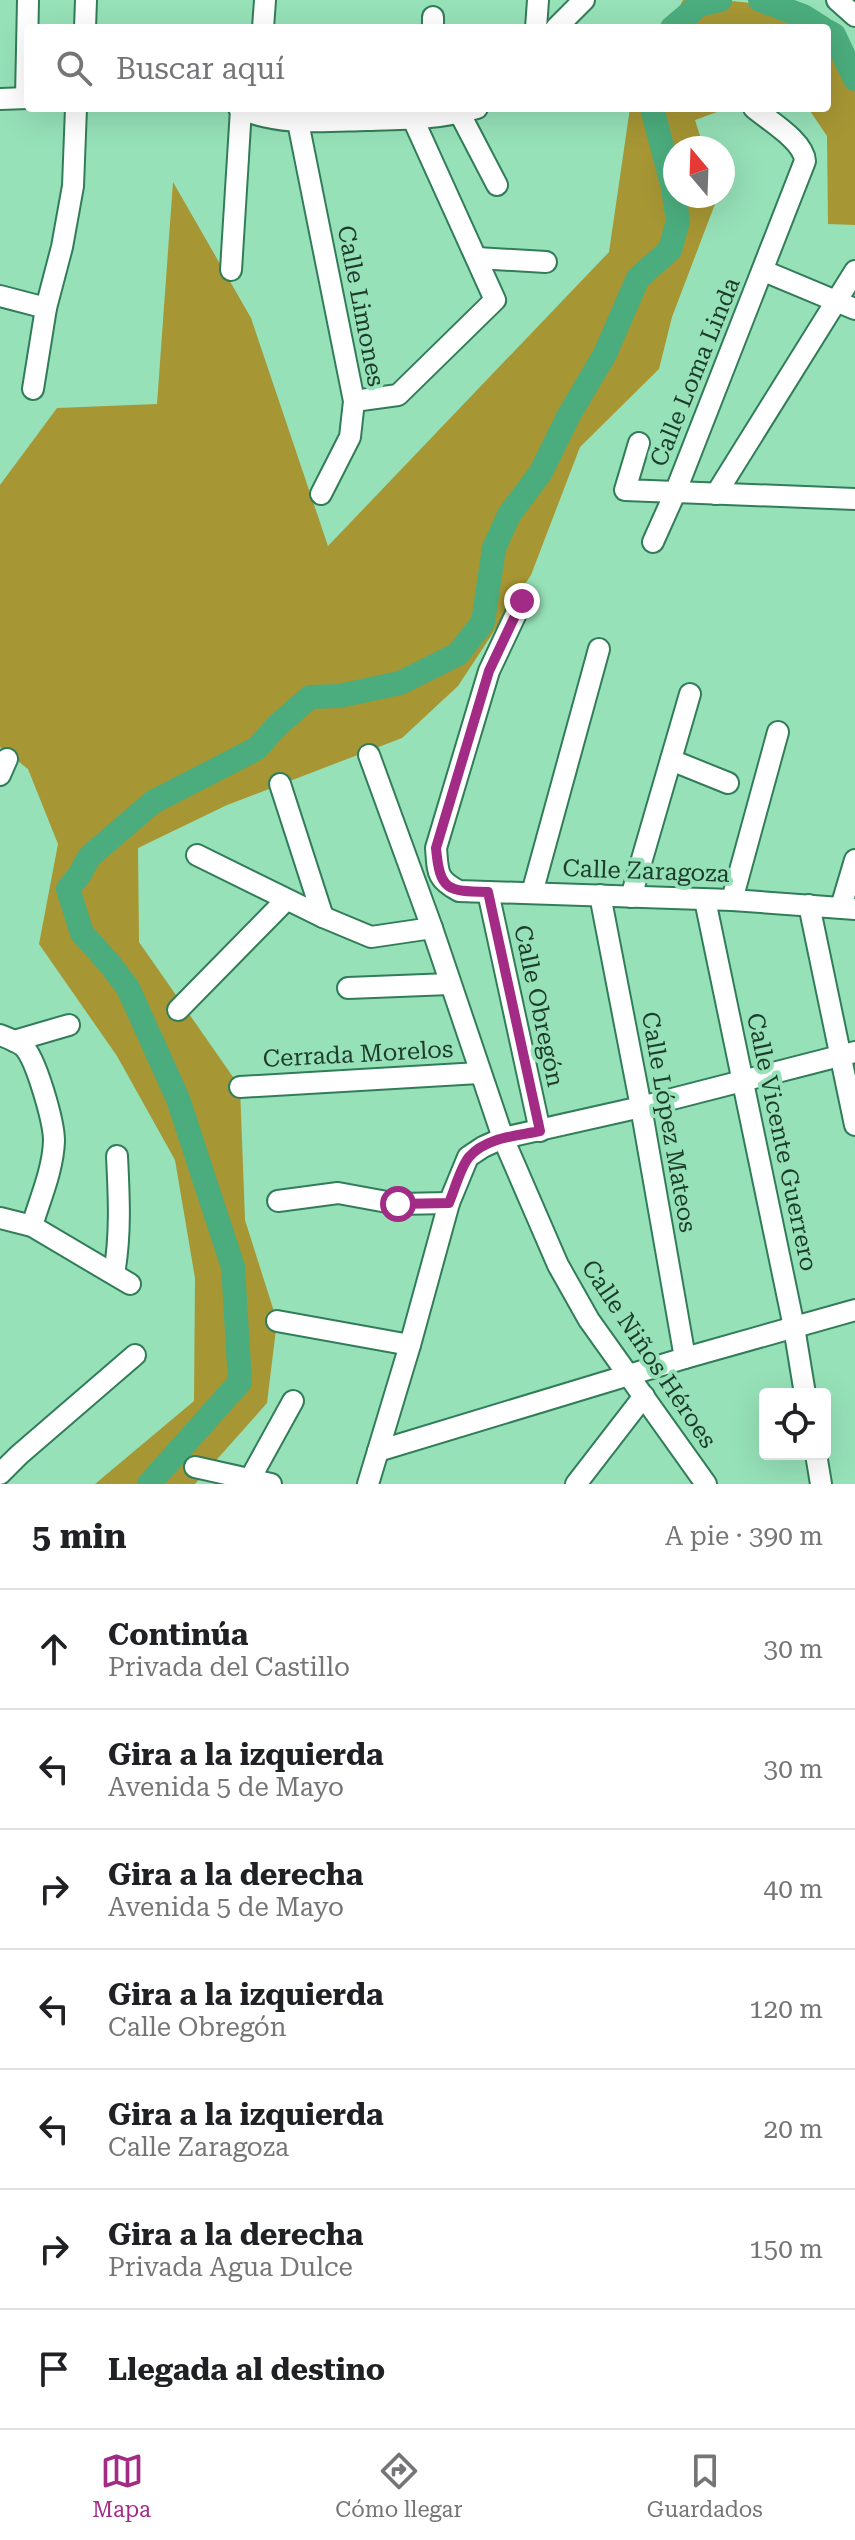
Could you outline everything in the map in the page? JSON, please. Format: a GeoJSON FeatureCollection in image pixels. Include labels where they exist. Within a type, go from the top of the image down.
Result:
{"type":"FeatureCollection","features":[{"type":"Feature","properties":{"kind":"street"},"geometry":{"type":"LineString","coordinates":[[28,0],[28,24]]}},
{"type":"Feature","properties":{"kind":"street"},"geometry":{"type":"LineString","coordinates":[[85,24],[86,0]]}},
{"type":"Feature","properties":{"kind":"street"},"geometry":{"type":"LineString","coordinates":[[263,24],[265,0]]}},
{"type":"Feature","properties":{"kind":"street"},"geometry":{"type":"LineString","coordinates":[[536,24],[538,0]]}},
{"type":"Feature","properties":{"kind":"street"},"geometry":{"type":"LineString","coordinates":[[560,24],[584,0]]}},
{"type":"Feature","properties":{"kind":"street"},"geometry":{"type":"LineString","coordinates":[[0,99],[24,98]]}},
{"type":"Feature","properties":{"kind":"street"},"geometry":{"type":"LineString","coordinates":[[33,389],[46,308],[62,247],[73,186],[76,112]]}},
{"type":"Feature","properties":{"kind":"street"},"geometry":{"type":"LineString","coordinates":[[231,270],[246,112]]}},
{"type":"Feature","properties":{"kind":"street"},"geometry":{"type":"LineString","coordinates":[[255,112],[298,122],[413,119],[437,112]]}},
{"type":"Feature","properties":{"kind":"street"},"geometry":{"type":"LineString","coordinates":[[469,112],[497,185]]}},
{"type":"Feature","properties":{"kind":"street","name":"Calle Loma Linda"},"geometry":{"type":"LineString","coordinates":[[653,542],[764,271],[805,161],[805,152],[799,144],[759,112]]}},
{"type":"Feature","properties":{"kind":"street"},"geometry":{"type":"LineString","coordinates":[[354,401],[398,395],[495,300],[413,119]]}},
{"type":"Feature","properties":{"kind":"street","name":"Calle Limones"},"geometry":{"type":"LineString","coordinates":[[298,122],[354,401],[350,437],[321,494]]}},
{"type":"Feature","properties":{"kind":"street"},"geometry":{"type":"LineString","coordinates":[[477,258],[546,262]]}},
{"type":"Feature","properties":{"kind":"street"},"geometry":{"type":"LineString","coordinates":[[764,271],[855,309]]}},
{"type":"Feature","properties":{"kind":"street"},"geometry":{"type":"LineString","coordinates":[[716,494],[855,271]]}},
{"type":"Feature","properties":{"kind":"street"},"geometry":{"type":"LineString","coordinates":[[0,296],[46,308]]}},
{"type":"Feature","properties":{"kind":"street"},"geometry":{"type":"LineString","coordinates":[[639,443],[625,490],[855,499]]}},
{"type":"Feature","properties":{"kind":"street","name":"Calle Zaragoza"},"geometry":{"type":"LineString","coordinates":[[522,601],[489,671],[436,848],[440,877],[445,884],[459,891],[732,900],[848,908]]}},
{"type":"Feature","properties":{"kind":"street"},"geometry":{"type":"LineString","coordinates":[[532,893],[599,649]]}},
{"type":"Feature","properties":{"kind":"street"},"geometry":{"type":"LineString","coordinates":[[631,897],[690,694]]}},
{"type":"Feature","properties":{"kind":"street"},"geometry":{"type":"LineString","coordinates":[[732,900],[778,732]]}},
{"type":"Feature","properties":{"kind":"street","name":"Calle Niños Héroes"},"geometry":{"type":"LineString","coordinates":[[369,755],[432,928],[479,1073],[521,1135],[558,1265],[589,1320],[706,1484]]}},
{"type":"Feature","properties":{"kind":"street"},"geometry":{"type":"LineString","coordinates":[[671,760],[728,783]]}},
{"type":"Feature","properties":{"kind":"street"},"geometry":{"type":"LineString","coordinates":[[280,784],[323,917]]}},
{"type":"Feature","properties":{"kind":"street"},"geometry":{"type":"LineString","coordinates":[[197,855],[286,900],[371,937],[432,928]]}},
{"type":"Feature","properties":{"kind":"street"},"geometry":{"type":"LineString","coordinates":[[848,908],[855,860]]}},
{"type":"Feature","properties":{"kind":"street","name":"Calle Obregón"},"geometry":{"type":"LineString","coordinates":[[488,892],[521,1135]]}},
{"type":"Feature","properties":{"kind":"street","name":"Calle López Mateos"},"geometry":{"type":"LineString","coordinates":[[600,895],[685,1358]]}},
{"type":"Feature","properties":{"kind":"street"},"geometry":{"type":"LineString","coordinates":[[178,1010],[286,900]]}},
{"type":"Feature","properties":{"kind":"street","name":"Calle Vicente Guerrero"},"geometry":{"type":"LineString","coordinates":[[705,900],[804,1388]]}},
{"type":"Feature","properties":{"kind":"street"},"geometry":{"type":"LineString","coordinates":[[809,905],[848,1054],[855,1125]]}},
{"type":"Feature","properties":{"kind":"street"},"geometry":{"type":"LineString","coordinates":[[348,988],[450,984]]}},
{"type":"Feature","properties":{"kind":"street"},"geometry":{"type":"LineString","coordinates":[[7,1038],[69,1025]]}},
{"type":"Feature","properties":{"kind":"street"},"geometry":{"type":"LineString","coordinates":[[7,1038],[24,1047],[31,1058],[54,1139],[50,1167],[32,1226]]}},
{"type":"Feature","properties":{"kind":"street"},"geometry":{"type":"LineString","coordinates":[[368,1484],[449,1203],[468,1157],[483,1147],[521,1135],[848,1054]]}},
{"type":"Feature","properties":{"kind":"street","name":"Cerrada Morelos"},"geometry":{"type":"LineString","coordinates":[[240,1087],[479,1073]]}},
{"type":"Feature","properties":{"kind":"street"},"geometry":{"type":"LineString","coordinates":[[0,1218],[32,1226],[122,1279],[118,1250],[117,1156]]}},
{"type":"Feature","properties":{"kind":"street"},"geometry":{"type":"LineString","coordinates":[[278,1201],[338,1193],[398,1204],[449,1203]]}},
{"type":"Feature","properties":{"kind":"street"},"geometry":{"type":"LineString","coordinates":[[378,1451],[855,1310]]}},
{"type":"Feature","properties":{"kind":"street"},"geometry":{"type":"LineString","coordinates":[[277,1321],[410,1345]]}},
{"type":"Feature","properties":{"kind":"street"},"geometry":{"type":"LineString","coordinates":[[0,1474],[135,1355]]}},
{"type":"Feature","properties":{"kind":"street"},"geometry":{"type":"LineString","coordinates":[[576,1484],[644,1396]]}},
{"type":"Feature","properties":{"kind":"street"},"geometry":{"type":"LineString","coordinates":[[250,1479],[293,1401]]}},
{"type":"Feature","properties":{"kind":"street"},"geometry":{"type":"LineString","coordinates":[[817,1460],[821,1484]]}},
{"type":"Feature","properties":{"kind":"street"},"geometry":{"type":"LineString","coordinates":[[195,1467],[271,1484]]}},
{"type":"Feature","properties":{"kind":"shaded area"},"geometry":{"type":"Polygon","coordinates":[[[683,0],[736,1],[770,7],[808,24],[670,24],[683,0]]]}},
{"type":"Feature","properties":{"kind":"shaded area"},"geometry":{"type":"Polygon","coordinates":[[[831,47],[855,73],[855,225],[828,224],[827,136],[811,112],[831,112],[831,47]]]}},
{"type":"Feature","properties":{"kind":"shaded area"},"geometry":{"type":"Polygon","coordinates":[[[629,112],[717,112],[695,120],[700,136],[663,136],[663,208],[713,208],[672,317],[659,369],[580,447],[531,575],[458,686],[402,738],[227,805],[138,848],[139,942],[240,1087],[245,1220],[277,1321],[267,1403],[195,1484],[95,1484],[194,1401],[195,1278],[175,1160],[117,1056],[39,944],[58,844],[28,769],[0,747],[0,485],[57,408],[157,404],[173,182],[251,318],[328,546],[609,252],[629,112]]]}},
{"type":"Feature","properties":{"kind":"waterway"},"geometry":{"type":"LineString","coordinates":[[677,24],[699,5],[720,0]]}},
{"type":"Feature","properties":{"kind":"waterway"},"geometry":{"type":"LineString","coordinates":[[760,0],[816,24]]}},
{"type":"Feature","properties":{"kind":"waterway"},"geometry":{"type":"LineString","coordinates":[[831,33],[855,79]]}},
{"type":"Feature","properties":{"kind":"waterway"},"geometry":{"type":"LineString","coordinates":[[149,1484],[240,1382],[233,1267],[178,1099],[128,988],[82,933],[68,889],[89,857],[153,802],[256,749],[310,697],[339,696],[400,683],[458,654],[483,622],[494,548],[509,515],[541,472],[569,415],[605,354],[638,278],[670,250],[678,221],[673,188],[653,112]]}},
{"type":"Feature","properties":{"kind":"route"},"geometry":{"type":"LineString","coordinates":[[398,1204],[449,1203],[468,1157],[503,1138],[540,1131],[488,892],[459,891],[445,884],[440,877],[436,848],[489,671],[522,601]]}}]}
